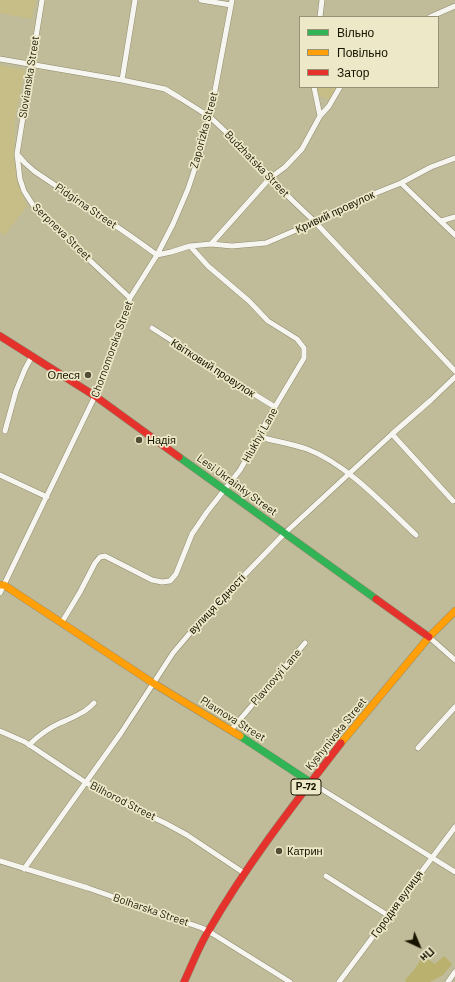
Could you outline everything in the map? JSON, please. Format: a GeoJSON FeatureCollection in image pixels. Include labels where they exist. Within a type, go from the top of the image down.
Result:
{"type":"FeatureCollection","features":[{"type":"Feature","properties":{"kind":"street","name":"Slovianska Street"},"geometry":{"type":"LineString","coordinates":[[17,154],[42,0]]}},
{"type":"Feature","properties":{"kind":"street"},"geometry":{"type":"LineString","coordinates":[[122,80],[135,0]]}},
{"type":"Feature","properties":{"kind":"street"},"geometry":{"type":"LineString","coordinates":[[201,0],[232,3]]}},
{"type":"Feature","properties":{"kind":"street"},"geometry":{"type":"LineString","coordinates":[[320,16],[322,0]]}},
{"type":"Feature","properties":{"kind":"street","name":"Zaporizka Street"},"geometry":{"type":"LineString","coordinates":[[157,255],[173,224],[188,189],[204,141],[232,3]]}},
{"type":"Feature","properties":{"kind":"street"},"geometry":{"type":"LineString","coordinates":[[432,16],[455,6]]}},
{"type":"Feature","properties":{"kind":"street","name":"Budzhatska Street"},"geometry":{"type":"LineString","coordinates":[[0,59],[165,89],[210,117],[242,147],[455,371]]}},
{"type":"Feature","properties":{"kind":"street"},"geometry":{"type":"LineString","coordinates":[[314,88],[320,116]]}},
{"type":"Feature","properties":{"kind":"street"},"geometry":{"type":"LineString","coordinates":[[157,255],[190,246],[211,244],[270,178],[285,167],[302,149],[320,116],[329,106],[339,88]]}},
{"type":"Feature","properties":{"kind":"street","name":"Pidgirna Street"},"geometry":{"type":"LineString","coordinates":[[17,154],[34,171],[126,232],[157,255]]}},
{"type":"Feature","properties":{"kind":"street","name":"Serpneva Street"},"geometry":{"type":"LineString","coordinates":[[17,154],[20,179],[24,192],[33,205],[130,298]]}},
{"type":"Feature","properties":{"kind":"street","name":"Кривий провулок"},"geometry":{"type":"LineString","coordinates":[[211,244],[232,246],[266,243],[335,211],[401,183],[430,167],[455,158]]}},
{"type":"Feature","properties":{"kind":"street"},"geometry":{"type":"LineString","coordinates":[[401,183],[455,235]]}},
{"type":"Feature","properties":{"kind":"street"},"geometry":{"type":"LineString","coordinates":[[441,221],[455,217]]}},
{"type":"Feature","properties":{"kind":"street","name":"Hlukhyi Lane"},"geometry":{"type":"LineString","coordinates":[[62,622],[95,563],[100,557],[105,556],[152,580],[162,582],[170,581],[176,574],[192,534],[206,512],[240,470],[266,422],[304,358],[304,348],[297,340],[268,321],[249,301],[208,266],[190,246]]}},
{"type":"Feature","properties":{"kind":"street","name":"Chornomorska Street"},"geometry":{"type":"LineString","coordinates":[[0,593],[2,585],[47,497],[95,396],[130,298],[157,255]]}},
{"type":"Feature","properties":{"kind":"street","name":"Квітковий провулок"},"geometry":{"type":"LineString","coordinates":[[152,328],[215,370],[275,407]]}},
{"type":"Feature","properties":{"kind":"street","name":"Lesi Ukrainky Street"},"geometry":{"type":"LineString","coordinates":[[0,336],[95,396],[429,637],[455,660]]}},
{"type":"Feature","properties":{"kind":"street"},"geometry":{"type":"LineString","coordinates":[[5,431],[16,391],[32,356]]}},
{"type":"Feature","properties":{"kind":"street","name":"вулиця Єдності"},"geometry":{"type":"LineString","coordinates":[[24,869],[121,733],[173,653],[201,620],[285,533],[455,377]]}},
{"type":"Feature","properties":{"kind":"street"},"geometry":{"type":"LineString","coordinates":[[392,434],[453,501]]}},
{"type":"Feature","properties":{"kind":"street"},"geometry":{"type":"LineString","coordinates":[[259,436],[307,450],[330,461],[367,489],[416,534]]}},
{"type":"Feature","properties":{"kind":"street"},"geometry":{"type":"LineString","coordinates":[[0,475],[47,497]]}},
{"type":"Feature","properties":{"kind":"street","name":"Plavnova Street"},"geometry":{"type":"LineString","coordinates":[[2,585],[62,622],[153,683],[231,730],[310,782],[455,872]]}},
{"type":"Feature","properties":{"kind":"street","name":"Kyshynivska Street"},"geometry":{"type":"LineString","coordinates":[[184,982],[208,931],[244,874],[276,828],[310,782],[429,637],[455,611]]}},
{"type":"Feature","properties":{"kind":"street","name":"Plavnovyi Lane"},"geometry":{"type":"LineString","coordinates":[[231,730],[305,643]]}},
{"type":"Feature","properties":{"kind":"street"},"geometry":{"type":"LineString","coordinates":[[29,745],[49,729],[82,713],[94,703]]}},
{"type":"Feature","properties":{"kind":"street"},"geometry":{"type":"LineString","coordinates":[[418,748],[455,707]]}},
{"type":"Feature","properties":{"kind":"street","name":"Bilhorod Street"},"geometry":{"type":"LineString","coordinates":[[0,731],[29,745],[85,782],[124,804],[187,835],[244,874]]}},
{"type":"Feature","properties":{"kind":"street","name":"Городня вулиця"},"geometry":{"type":"LineString","coordinates":[[339,982],[455,827]]}},
{"type":"Feature","properties":{"kind":"street","name":"Bolharska Street"},"geometry":{"type":"LineString","coordinates":[[0,861],[88,888],[202,928],[260,962],[290,982]]}},
{"type":"Feature","properties":{"kind":"street"},"geometry":{"type":"LineString","coordinates":[[326,876],[389,916]]}},
{"type":"Feature","properties":{"kind":"street"},"geometry":{"type":"LineString","coordinates":[[448,982],[455,972]]}},
{"type":"Feature","properties":{"kind":"shaded area"},"geometry":{"type":"Polygon","coordinates":[[[0,0],[36,0],[32,19],[0,13],[0,0]]]}},
{"type":"Feature","properties":{"kind":"shaded area"},"geometry":{"type":"Polygon","coordinates":[[[0,65],[25,70],[15,117],[14,156],[16,179],[27,206],[5,235],[2,233],[0,234],[0,65]]]}},
{"type":"Feature","properties":{"kind":"shaded area"},"geometry":{"type":"Polygon","coordinates":[[[318,88],[336,88],[330,99],[318,96],[318,88]]]}},
{"type":"Feature","properties":{"kind":"shaded area"},"geometry":{"type":"Polygon","coordinates":[[[423,956],[435,964],[444,956],[452,964],[443,975],[430,982],[406,982],[405,980],[423,956]]]}},
{"type":"Feature","properties":{"kind":"traffic: fast"},"geometry":{"type":"LineString","coordinates":[[179,457],[376,599]]}},
{"type":"Feature","properties":{"kind":"traffic: fast"},"geometry":{"type":"LineString","coordinates":[[240,736],[310,782]]}},
{"type":"Feature","properties":{"kind":"traffic: slow"},"geometry":{"type":"LineString","coordinates":[[0,585],[4,585],[153,683],[240,736]]}},
{"type":"Feature","properties":{"kind":"traffic: slow"},"geometry":{"type":"LineString","coordinates":[[341,743],[429,637],[455,611]]}},
{"type":"Feature","properties":{"kind":"traffic: jam"},"geometry":{"type":"LineString","coordinates":[[0,336],[95,396],[179,457]]}},
{"type":"Feature","properties":{"kind":"traffic: jam"},"geometry":{"type":"LineString","coordinates":[[376,599],[429,637]]}},
{"type":"Feature","properties":{"kind":"traffic: jam"},"geometry":{"type":"LineString","coordinates":[[184,982],[205,936],[239,882],[255,858],[341,743]]}},
{"type":"Feature","properties":{"kind":"place","name":"Олеся"},"geometry":{"type":"Point","coordinates":[88,375]}},
{"type":"Feature","properties":{"kind":"place","name":"Надія"},"geometry":{"type":"Point","coordinates":[139,440]}},
{"type":"Feature","properties":{"kind":"place","name":"Катрин"},"geometry":{"type":"Point","coordinates":[279,851]}}]}
